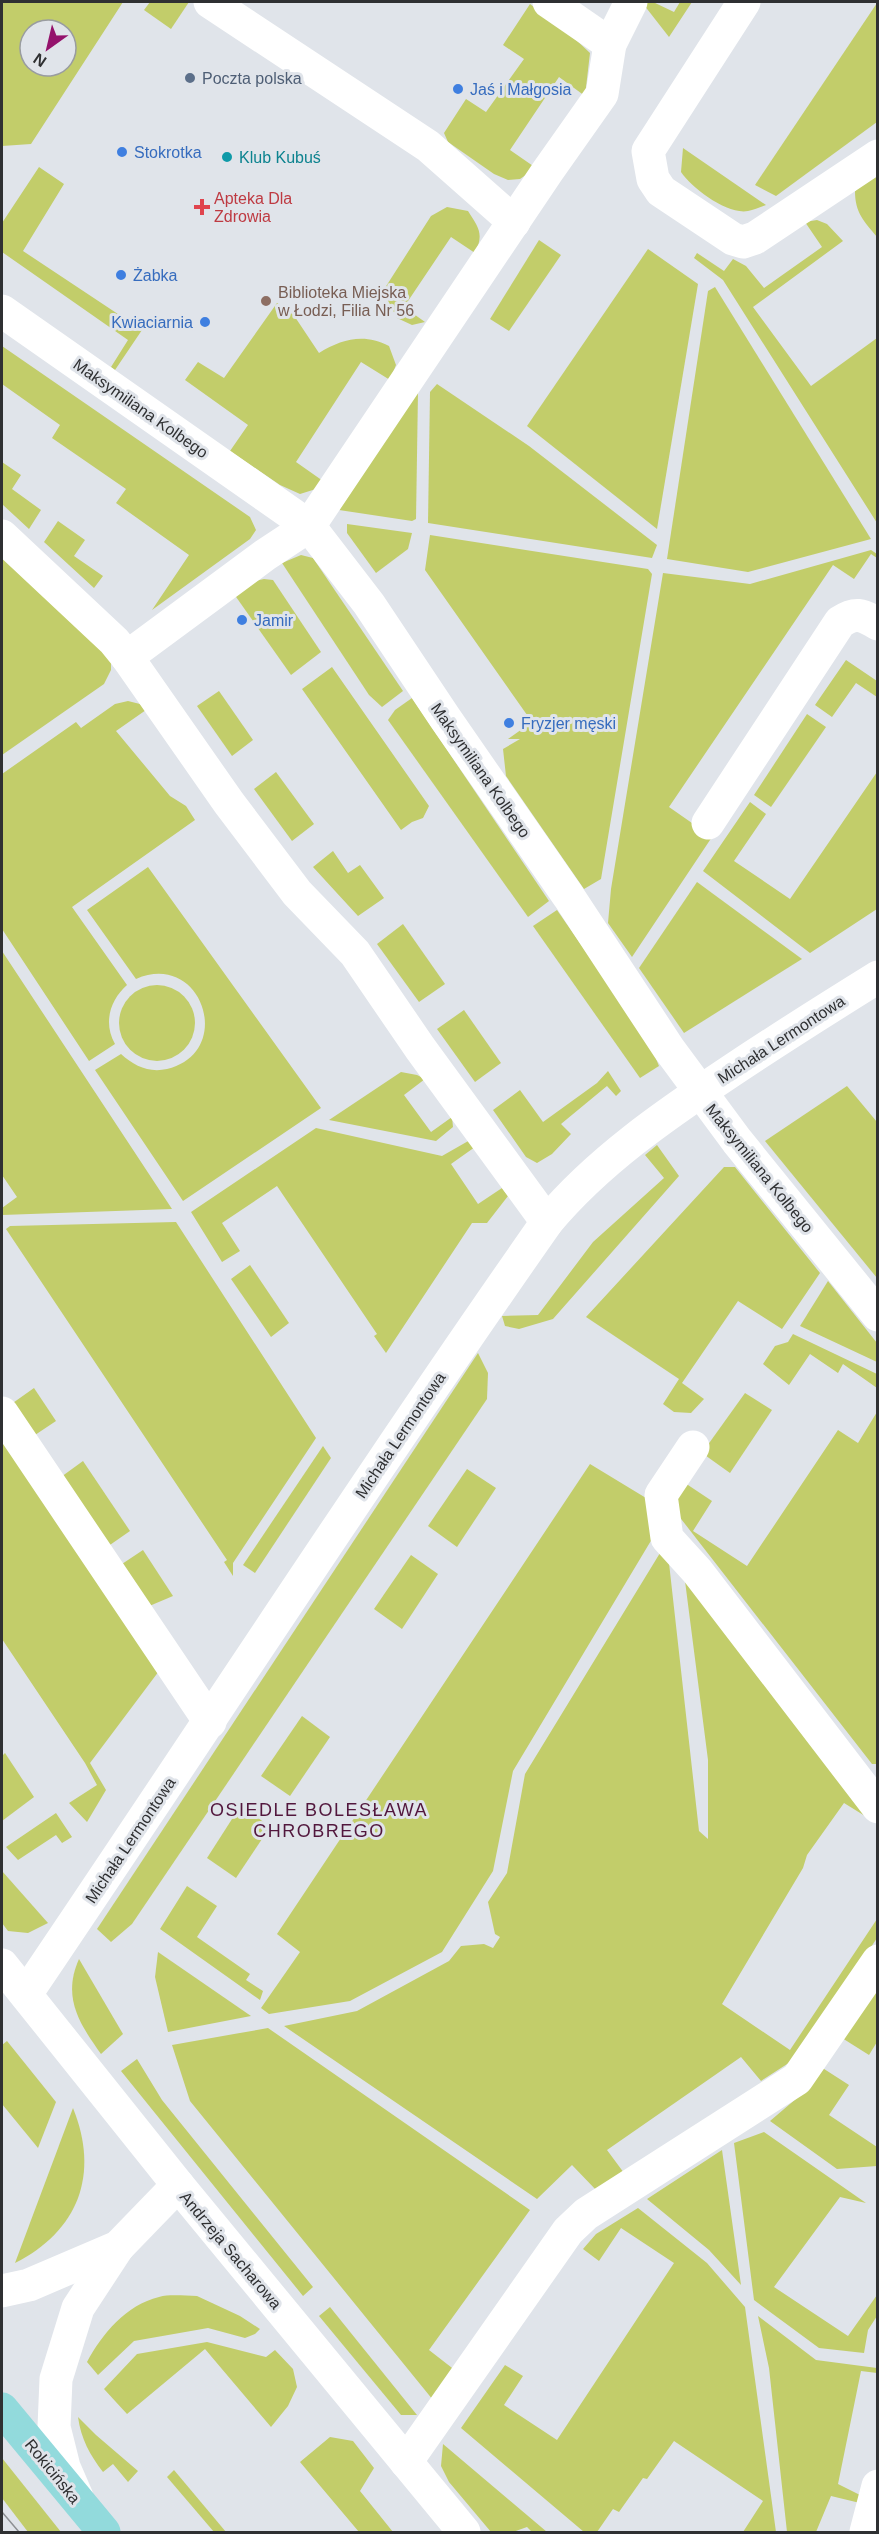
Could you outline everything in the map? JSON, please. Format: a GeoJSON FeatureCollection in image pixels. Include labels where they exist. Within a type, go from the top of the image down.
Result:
{"type":"FeatureCollection","features":[{"type":"Feature","properties":{"kind":"main road","name":"Rokicińska"},"geometry":{"type":"LineString","coordinates":[[2,2409],[104,2532]]}},
{"type":"Feature","properties":{"kind":"street"},"geometry":{"type":"LineString","coordinates":[[210,2],[428,146],[514,222]]}},
{"type":"Feature","properties":{"kind":"street"},"geometry":{"type":"LineString","coordinates":[[549,2],[610,44]]}},
{"type":"Feature","properties":{"kind":"street"},"geometry":{"type":"LineString","coordinates":[[127,657],[265,555],[309,526],[602,94],[610,44],[631,2]]}},
{"type":"Feature","properties":{"kind":"street"},"geometry":{"type":"LineString","coordinates":[[744,2],[648,151],[653,179],[661,191],[733,239],[743,242],[755,238],[878,156]]}},
{"type":"Feature","properties":{"kind":"street","name":"Maksymiliana Kolbego"},"geometry":{"type":"LineString","coordinates":[[2,311],[309,526],[369,604],[699,1092],[878,1315]]}},
{"type":"Feature","properties":{"kind":"street"},"geometry":{"type":"LineString","coordinates":[[2,536],[114,640],[229,803],[297,893],[355,954],[547,1222]]}},
{"type":"Feature","properties":{"kind":"street"},"geometry":{"type":"LineString","coordinates":[[708,823],[840,622],[850,615],[862,614],[878,624]]}},
{"type":"Feature","properties":{"kind":"street","name":"Michała Lermontowa"},"geometry":{"type":"LineString","coordinates":[[26,1994],[210,1722],[369,1479],[547,1222],[567,1197],[658,1121],[699,1092],[878,977]]}},
{"type":"Feature","properties":{"kind":"street"},"geometry":{"type":"LineString","coordinates":[[2,1413],[210,1722]]}},
{"type":"Feature","properties":{"kind":"street"},"geometry":{"type":"LineString","coordinates":[[693,1447],[661,1495],[668,1538],[697,1571],[878,1807]]}},
{"type":"Feature","properties":{"kind":"street"},"geometry":{"type":"LineString","coordinates":[[406,2462],[568,2231],[586,2214],[797,2079],[878,1961]]}},
{"type":"Feature","properties":{"kind":"street","name":"Andrzeja Sacharowa"},"geometry":{"type":"LineString","coordinates":[[2,1965],[178,2185],[464,2532]]}},
{"type":"Feature","properties":{"kind":"street"},"geometry":{"type":"LineString","coordinates":[[80,2504],[64,2467],[54,2427],[56,2379],[78,2308],[118,2247],[178,2185]]}},
{"type":"Feature","properties":{"kind":"street"},"geometry":{"type":"LineString","coordinates":[[2,2291],[38,2281],[118,2247]]}},
{"type":"Feature","properties":{"kind":"street"},"geometry":{"type":"LineString","coordinates":[[866,2532],[878,2486]]}},
{"type":"Feature","properties":{"kind":"green space"},"geometry":{"type":"Polygon","coordinates":[[[2,2],[123,2],[78,71],[78,18],[18,18],[18,78],[74,78],[31,144],[2,146],[2,2]]]}},
{"type":"Feature","properties":{"kind":"green space"},"geometry":{"type":"Polygon","coordinates":[[[150,2],[189,2],[171,29],[144,10],[150,2]]]}},
{"type":"Feature","properties":{"kind":"green space"},"geometry":{"type":"Polygon","coordinates":[[[646,2],[653,2],[674,12],[680,2],[692,2],[669,37],[644,5],[646,2]]]}},
{"type":"Feature","properties":{"kind":"green space"},"geometry":{"type":"Polygon","coordinates":[[[877,3],[877,122],[776,196],[755,185],[877,3]]]}},
{"type":"Feature","properties":{"kind":"green space"},"geometry":{"type":"Polygon","coordinates":[[[530,4],[590,53],[585,96],[559,77],[510,150],[536,168],[520,179],[508,180],[494,174],[448,142],[444,133],[466,99],[486,112],[524,59],[503,45],[530,4]]]}},
{"type":"Feature","properties":{"kind":"green space"},"geometry":{"type":"Polygon","coordinates":[[[683,148],[766,205],[750,211],[740,211],[720,205],[711,199],[681,172],[683,148]]]}},
{"type":"Feature","properties":{"kind":"green space"},"geometry":{"type":"Polygon","coordinates":[[[39,167],[64,184],[23,251],[142,330],[115,370],[111,367],[128,340],[2,252],[2,223],[39,167]]]}},
{"type":"Feature","properties":{"kind":"green space"},"geometry":{"type":"Polygon","coordinates":[[[877,171],[877,237],[859,211],[855,191],[877,171]]]}},
{"type":"Feature","properties":{"kind":"green space"},"geometry":{"type":"Polygon","coordinates":[[[447,207],[468,211],[479,231],[478,246],[475,253],[451,237],[404,307],[425,322],[412,325],[397,318],[383,291],[431,216],[447,207]]]}},
{"type":"Feature","properties":{"kind":"green space"},"geometry":{"type":"Polygon","coordinates":[[[817,220],[827,224],[843,241],[753,307],[811,386],[877,338],[877,523],[723,280],[694,258],[697,253],[724,271],[733,259],[746,266],[764,288],[822,247],[805,222],[817,220]]]}},
{"type":"Feature","properties":{"kind":"green space"},"geometry":{"type":"Polygon","coordinates":[[[539,240],[561,255],[509,331],[490,319],[539,240]]]}},
{"type":"Feature","properties":{"kind":"green space"},"geometry":{"type":"Polygon","coordinates":[[[648,249],[698,284],[657,529],[527,426],[648,249]]]}},
{"type":"Feature","properties":{"kind":"green space"},"geometry":{"type":"Polygon","coordinates":[[[715,287],[871,539],[748,572],[667,559],[708,291],[715,287]]]}},
{"type":"Feature","properties":{"kind":"green space"},"geometry":{"type":"Polygon","coordinates":[[[277,303],[293,314],[319,353],[336,344],[353,339],[371,340],[389,346],[396,365],[390,380],[361,362],[296,462],[323,481],[316,489],[300,494],[280,485],[230,451],[248,425],[185,380],[198,362],[224,378],[277,303]]]}},
{"type":"Feature","properties":{"kind":"green space"},"geometry":{"type":"Polygon","coordinates":[[[2,346],[250,517],[256,530],[250,539],[152,610],[189,555],[116,503],[126,489],[52,438],[60,425],[2,384],[2,346]]]}},
{"type":"Feature","properties":{"kind":"green space"},"geometry":{"type":"Polygon","coordinates":[[[437,384],[529,446],[657,545],[652,558],[428,523],[430,392],[437,384]]]}},
{"type":"Feature","properties":{"kind":"green space"},"geometry":{"type":"Polygon","coordinates":[[[418,391],[416,519],[412,521],[339,510],[418,391]]]}},
{"type":"Feature","properties":{"kind":"green space"},"geometry":{"type":"Polygon","coordinates":[[[2,462],[21,475],[12,489],[41,510],[29,529],[2,504],[2,462]]]}},
{"type":"Feature","properties":{"kind":"green space"},"geometry":{"type":"Polygon","coordinates":[[[58,521],[85,540],[74,556],[103,576],[94,588],[44,542],[58,521]]]}},
{"type":"Feature","properties":{"kind":"green space"},"geometry":{"type":"Polygon","coordinates":[[[347,524],[412,533],[408,549],[376,573],[347,533],[347,524]]]}},
{"type":"Feature","properties":{"kind":"green space"},"geometry":{"type":"Polygon","coordinates":[[[430,535],[648,569],[652,574],[601,879],[584,889],[506,776],[503,749],[520,739],[508,739],[532,722],[425,570],[430,535]]]}},
{"type":"Feature","properties":{"kind":"green space"},"geometry":{"type":"Polygon","coordinates":[[[2,550],[111,653],[111,670],[104,684],[2,755],[2,550]]]}},
{"type":"Feature","properties":{"kind":"green space"},"geometry":{"type":"Polygon","coordinates":[[[871,550],[877,554],[877,558],[871,554],[854,579],[833,565],[669,807],[712,837],[632,957],[608,923],[611,889],[663,573],[750,584],[871,550]]]}},
{"type":"Feature","properties":{"kind":"green space"},"geometry":{"type":"Polygon","coordinates":[[[301,555],[313,558],[403,691],[382,707],[369,695],[282,563],[301,555]]]}},
{"type":"Feature","properties":{"kind":"green space"},"geometry":{"type":"Polygon","coordinates":[[[273,580],[321,652],[291,675],[234,594],[255,581],[273,580]]]}},
{"type":"Feature","properties":{"kind":"green space"},"geometry":{"type":"Polygon","coordinates":[[[846,660],[877,681],[877,697],[856,683],[832,717],[815,705],[846,660]]]}},
{"type":"Feature","properties":{"kind":"green space"},"geometry":{"type":"Polygon","coordinates":[[[332,667],[429,806],[423,818],[401,830],[302,689],[332,667]]]}},
{"type":"Feature","properties":{"kind":"green space"},"geometry":{"type":"Polygon","coordinates":[[[219,691],[253,740],[232,756],[197,706],[219,691]]]}},
{"type":"Feature","properties":{"kind":"green space"},"geometry":{"type":"Polygon","coordinates":[[[412,698],[549,901],[528,917],[388,720],[395,710],[412,698]]]}},
{"type":"Feature","properties":{"kind":"green space"},"geometry":{"type":"Polygon","coordinates":[[[128,701],[140,704],[146,710],[116,731],[170,796],[186,806],[195,820],[72,907],[127,985],[116,998],[110,1012],[109,1028],[115,1044],[89,1061],[2,929],[2,774],[76,722],[81,728],[115,704],[128,701]]]}},
{"type":"Feature","properties":{"kind":"green space"},"geometry":{"type":"Polygon","coordinates":[[[807,714],[826,727],[771,807],[754,795],[807,714]]]}},
{"type":"Feature","properties":{"kind":"green space"},"geometry":{"type":"Polygon","coordinates":[[[276,772],[314,824],[292,841],[254,789],[276,772]]]}},
{"type":"Feature","properties":{"kind":"green space"},"geometry":{"type":"Polygon","coordinates":[[[877,772],[877,909],[810,953],[703,871],[750,802],[766,814],[734,861],[790,899],[877,772]]]}},
{"type":"Feature","properties":{"kind":"green space"},"geometry":{"type":"Polygon","coordinates":[[[333,851],[348,873],[360,865],[384,898],[358,916],[313,867],[333,851]]]}},
{"type":"Feature","properties":{"kind":"green space"},"geometry":{"type":"Polygon","coordinates":[[[148,867],[321,1108],[183,1201],[95,1070],[121,1054],[142,1068],[167,1069],[188,1059],[201,1044],[205,1025],[202,1007],[193,990],[178,978],[159,974],[136,979],[87,910],[148,867]]]}},
{"type":"Feature","properties":{"kind":"green space"},"geometry":{"type":"Polygon","coordinates":[[[697,882],[802,959],[684,1033],[639,968],[697,882]]]}},
{"type":"Feature","properties":{"kind":"green space"},"geometry":{"type":"Polygon","coordinates":[[[557,910],[650,1044],[659,1066],[640,1078],[533,926],[557,910]]]}},
{"type":"Feature","properties":{"kind":"green space"},"geometry":{"type":"Polygon","coordinates":[[[403,924],[445,984],[419,1002],[377,944],[403,924]]]}},
{"type":"Feature","properties":{"kind":"green space"},"geometry":{"type":"Polygon","coordinates":[[[2,951],[172,1209],[2,1215],[2,1208],[17,1197],[2,1175],[2,951]]]}},
{"type":"Feature","properties":{"kind":"green space"},"geometry":{"type":"Polygon","coordinates":[[[157,985],[171,988],[184,996],[192,1009],[195,1023],[192,1037],[184,1050],[171,1058],[157,1061],[143,1058],[130,1050],[122,1037],[119,1023],[122,1009],[130,996],[143,988],[157,985]]]}},
{"type":"Feature","properties":{"kind":"green space"},"geometry":{"type":"Polygon","coordinates":[[[464,1010],[501,1063],[475,1082],[437,1029],[464,1010]]]}},
{"type":"Feature","properties":{"kind":"green space"},"geometry":{"type":"Polygon","coordinates":[[[608,1071],[621,1091],[616,1096],[607,1086],[561,1124],[571,1134],[552,1154],[537,1163],[526,1157],[493,1110],[520,1090],[543,1122],[597,1083],[608,1071]]]}},
{"type":"Feature","properties":{"kind":"green space"},"geometry":{"type":"Polygon","coordinates":[[[401,1072],[425,1079],[404,1095],[431,1132],[452,1117],[453,1127],[436,1141],[329,1120],[401,1072]]]}},
{"type":"Feature","properties":{"kind":"green space"},"geometry":{"type":"Polygon","coordinates":[[[847,1086],[877,1122],[877,1278],[765,1141],[847,1086]]]}},
{"type":"Feature","properties":{"kind":"green space"},"geometry":{"type":"Polygon","coordinates":[[[316,1128],[442,1156],[470,1140],[475,1147],[451,1164],[478,1204],[502,1188],[508,1196],[487,1223],[472,1223],[386,1353],[374,1336],[377,1334],[277,1186],[222,1223],[240,1251],[222,1262],[191,1212],[316,1128]]]}},
{"type":"Feature","properties":{"kind":"green space"},"geometry":{"type":"Polygon","coordinates":[[[657,1145],[679,1176],[553,1319],[519,1329],[505,1326],[502,1316],[538,1315],[593,1242],[664,1178],[645,1155],[657,1145]]]}},
{"type":"Feature","properties":{"kind":"green space"},"geometry":{"type":"Polygon","coordinates":[[[724,1167],[735,1167],[820,1273],[782,1329],[738,1301],[682,1383],[704,1399],[691,1413],[674,1412],[663,1404],[679,1379],[586,1317],[724,1167]]]}},
{"type":"Feature","properties":{"kind":"green space"},"geometry":{"type":"Polygon","coordinates":[[[176,1222],[316,1438],[233,1563],[233,1576],[224,1562],[227,1560],[6,1229],[10,1226],[176,1222]]]}},
{"type":"Feature","properties":{"kind":"green space"},"geometry":{"type":"Polygon","coordinates":[[[250,1265],[289,1323],[271,1337],[231,1279],[250,1265]]]}},
{"type":"Feature","properties":{"kind":"green space"},"geometry":{"type":"Polygon","coordinates":[[[828,1281],[877,1343],[877,1362],[800,1326],[828,1281]]]}},
{"type":"Feature","properties":{"kind":"green space"},"geometry":{"type":"Polygon","coordinates":[[[793,1334],[877,1374],[877,1388],[843,1364],[838,1373],[810,1354],[789,1385],[763,1364],[775,1346],[788,1342],[793,1334]]]}},
{"type":"Feature","properties":{"kind":"green space"},"geometry":{"type":"Polygon","coordinates":[[[478,1353],[488,1373],[487,1399],[132,1924],[111,1942],[97,1929],[478,1353]]]}},
{"type":"Feature","properties":{"kind":"green space"},"geometry":{"type":"Polygon","coordinates":[[[34,1388],[56,1421],[32,1437],[10,1405],[34,1388]]]}},
{"type":"Feature","properties":{"kind":"green space"},"geometry":{"type":"Polygon","coordinates":[[[745,1393],[772,1410],[730,1473],[702,1453],[745,1393]]]}},
{"type":"Feature","properties":{"kind":"green space"},"geometry":{"type":"Polygon","coordinates":[[[877,1412],[877,1764],[872,1764],[678,1515],[676,1500],[685,1483],[712,1501],[693,1531],[747,1566],[838,1430],[858,1443],[877,1412]]]}},
{"type":"Feature","properties":{"kind":"green space"},"geometry":{"type":"Polygon","coordinates":[[[2,1435],[159,1671],[90,1763],[106,1790],[87,1822],[69,1803],[97,1785],[85,1763],[2,1639],[2,1435]]]}},
{"type":"Feature","properties":{"kind":"green space"},"geometry":{"type":"Polygon","coordinates":[[[323,1446],[331,1458],[255,1573],[243,1565],[323,1446]]]}},
{"type":"Feature","properties":{"kind":"green space"},"geometry":{"type":"Polygon","coordinates":[[[83,1461],[130,1531],[107,1547],[61,1477],[83,1461]]]}},
{"type":"Feature","properties":{"kind":"green space"},"geometry":{"type":"Polygon","coordinates":[[[590,1464],[646,1498],[652,1539],[513,1771],[493,1871],[442,1952],[350,2001],[269,2014],[261,2008],[300,1952],[277,1934],[590,1464]]]}},
{"type":"Feature","properties":{"kind":"green space"},"geometry":{"type":"Polygon","coordinates":[[[467,1469],[496,1488],[457,1547],[428,1526],[467,1469]]]}},
{"type":"Feature","properties":{"kind":"green space"},"geometry":{"type":"Polygon","coordinates":[[[143,1550],[173,1596],[147,1607],[119,1566],[143,1550]]]}},
{"type":"Feature","properties":{"kind":"green space"},"geometry":{"type":"Polygon","coordinates":[[[660,1553],[669,1563],[699,1831],[708,1839],[708,1760],[685,1581],[865,1816],[844,1803],[807,1855],[803,1868],[722,2004],[790,2050],[877,1919],[877,1938],[798,2057],[761,2081],[741,2057],[607,2150],[624,2173],[597,2191],[572,2165],[537,2199],[284,2026],[357,2011],[449,1961],[461,1946],[484,1944],[493,1948],[500,1937],[495,1934],[488,1902],[507,1873],[525,1774],[660,1553]]]}},
{"type":"Feature","properties":{"kind":"green space"},"geometry":{"type":"Polygon","coordinates":[[[411,1555],[438,1574],[402,1629],[374,1609],[411,1555]]]}},
{"type":"Feature","properties":{"kind":"green space"},"geometry":{"type":"Polygon","coordinates":[[[302,1716],[330,1737],[290,1796],[261,1776],[302,1716]]]}},
{"type":"Feature","properties":{"kind":"green space"},"geometry":{"type":"Polygon","coordinates":[[[5,1753],[34,1797],[2,1821],[2,1756],[5,1753]]]}},
{"type":"Feature","properties":{"kind":"green space"},"geometry":{"type":"Polygon","coordinates":[[[241,1805],[270,1827],[236,1878],[207,1858],[241,1805]]]}},
{"type":"Feature","properties":{"kind":"green space"},"geometry":{"type":"Polygon","coordinates":[[[56,1813],[72,1837],[62,1843],[56,1835],[18,1860],[6,1847],[56,1813]]]}},
{"type":"Feature","properties":{"kind":"green space"},"geometry":{"type":"Polygon","coordinates":[[[2,1871],[48,1923],[28,1933],[8,1931],[2,1923],[2,1871]]]}},
{"type":"Feature","properties":{"kind":"green space"},"geometry":{"type":"Polygon","coordinates":[[[187,1886],[217,1906],[197,1937],[250,1974],[246,1980],[263,1991],[260,2000],[160,1929],[187,1886]]]}},
{"type":"Feature","properties":{"kind":"green space"},"geometry":{"type":"Polygon","coordinates":[[[158,1952],[251,2016],[168,2032],[155,1977],[158,1952]]]}},
{"type":"Feature","properties":{"kind":"green space"},"geometry":{"type":"Polygon","coordinates":[[[79,1959],[123,2034],[101,2054],[75,2009],[72,1986],[79,1959]]]}},
{"type":"Feature","properties":{"kind":"green space"},"geometry":{"type":"Polygon","coordinates":[[[877,1984],[877,2042],[869,2055],[842,2038],[877,1984]]]}},
{"type":"Feature","properties":{"kind":"green space"},"geometry":{"type":"Polygon","coordinates":[[[268,2028],[530,2210],[429,2350],[456,2371],[433,2400],[190,2101],[172,2045],[268,2028]]]}},
{"type":"Feature","properties":{"kind":"green space"},"geometry":{"type":"Polygon","coordinates":[[[7,2041],[56,2102],[38,2148],[2,2104],[2,2045],[7,2041]]]}},
{"type":"Feature","properties":{"kind":"green space"},"geometry":{"type":"Polygon","coordinates":[[[137,2059],[162,2100],[313,2287],[303,2296],[121,2071],[137,2059]]]}},
{"type":"Feature","properties":{"kind":"green space"},"geometry":{"type":"Polygon","coordinates":[[[821,2067],[849,2085],[829,2115],[877,2147],[877,2166],[837,2169],[770,2121],[797,2098],[821,2067]]]}},
{"type":"Feature","properties":{"kind":"green space"},"geometry":{"type":"Polygon","coordinates":[[[73,2108],[81,2133],[84,2156],[83,2178],[78,2199],[68,2218],[54,2235],[37,2250],[15,2263],[73,2108]]]}},
{"type":"Feature","properties":{"kind":"green space"},"geometry":{"type":"Polygon","coordinates":[[[764,2132],[866,2203],[840,2197],[774,2287],[848,2336],[877,2295],[877,2316],[868,2330],[864,2353],[819,2348],[754,2300],[734,2143],[764,2132]]]}},
{"type":"Feature","properties":{"kind":"green space"},"geometry":{"type":"Polygon","coordinates":[[[722,2150],[741,2285],[709,2250],[647,2199],[722,2150]]]}},
{"type":"Feature","properties":{"kind":"green space"},"geometry":{"type":"Polygon","coordinates":[[[638,2208],[707,2263],[745,2307],[776,2532],[743,2532],[763,2501],[674,2441],[647,2479],[643,2478],[619,2512],[613,2509],[597,2532],[584,2532],[461,2428],[505,2365],[523,2376],[504,2405],[557,2440],[674,2263],[621,2228],[599,2261],[583,2249],[596,2234],[638,2208]]]}},
{"type":"Feature","properties":{"kind":"green space"},"geometry":{"type":"Polygon","coordinates":[[[163,2296],[197,2296],[240,2316],[260,2329],[245,2338],[208,2328],[134,2341],[98,2375],[87,2362],[100,2341],[116,2322],[136,2307],[163,2296]]]}},
{"type":"Feature","properties":{"kind":"green space"},"geometry":{"type":"Polygon","coordinates":[[[330,2307],[417,2415],[401,2415],[319,2316],[330,2307]]]}},
{"type":"Feature","properties":{"kind":"green space"},"geometry":{"type":"Polygon","coordinates":[[[758,2316],[816,2360],[877,2368],[877,2373],[861,2371],[838,2484],[860,2495],[860,2503],[831,2496],[816,2532],[787,2532],[769,2368],[758,2316]]]}},
{"type":"Feature","properties":{"kind":"green space"},"geometry":{"type":"Polygon","coordinates":[[[207,2342],[266,2357],[275,2350],[293,2369],[297,2387],[288,2406],[271,2427],[205,2349],[127,2414],[104,2389],[137,2354],[207,2342]]]}},
{"type":"Feature","properties":{"kind":"green space"},"geometry":{"type":"Polygon","coordinates":[[[78,2417],[138,2471],[128,2482],[113,2464],[103,2472],[87,2446],[78,2417]]]}},
{"type":"Feature","properties":{"kind":"green space"},"geometry":{"type":"Polygon","coordinates":[[[330,2437],[353,2441],[374,2468],[360,2491],[393,2532],[359,2532],[300,2462],[330,2437]]]}},
{"type":"Feature","properties":{"kind":"green space"},"geometry":{"type":"Polygon","coordinates":[[[443,2444],[547,2532],[532,2532],[527,2527],[513,2532],[491,2532],[449,2482],[441,2466],[443,2444]]]}},
{"type":"Feature","properties":{"kind":"green space"},"geometry":{"type":"Polygon","coordinates":[[[2,2458],[61,2532],[28,2532],[2,2498],[2,2458]]]}},
{"type":"Feature","properties":{"kind":"green space"},"geometry":{"type":"Polygon","coordinates":[[[174,2470],[226,2532],[214,2532],[167,2477],[174,2470]]]}},
{"type":"Feature","properties":{"kind":"tram line"},"geometry":{"type":"LineString","coordinates":[[2,2512],[19,2532]]}},
{"type":"Feature","properties":{"kind":"place","name":"Poczta polska"},"geometry":{"type":"Point","coordinates":[190,78]}},
{"type":"Feature","properties":{"kind":"place","name":"Jaś i Małgosia"},"geometry":{"type":"Point","coordinates":[458,89]}},
{"type":"Feature","properties":{"kind":"place","name":"Stokrotka"},"geometry":{"type":"Point","coordinates":[122,152]}},
{"type":"Feature","properties":{"kind":"place","name":"Klub Kubuś"},"geometry":{"type":"Point","coordinates":[227,157]}},
{"type":"Feature","properties":{"kind":"place","name":"Apteka Dla Zdrowia"},"geometry":{"type":"Point","coordinates":[202,207]}},
{"type":"Feature","properties":{"kind":"place","name":"Żabka"},"geometry":{"type":"Point","coordinates":[121,275]}},
{"type":"Feature","properties":{"kind":"place","name":"Biblioteka Miejska w Łodzi, Filia Nr 56"},"geometry":{"type":"Point","coordinates":[266,301]}},
{"type":"Feature","properties":{"kind":"place","name":"Kwiaciarnia"},"geometry":{"type":"Point","coordinates":[205,322]}},
{"type":"Feature","properties":{"kind":"place","name":"Jamir"},"geometry":{"type":"Point","coordinates":[242,620]}},
{"type":"Feature","properties":{"kind":"place","name":"Fryzjer męski"},"geometry":{"type":"Point","coordinates":[509,723]}},
{"type":"Feature","properties":{"kind":"district","name":"OSIEDLE BOLESŁAWA CHROBREGO"},"geometry":{"type":"Point","coordinates":[319,1820]}}]}
